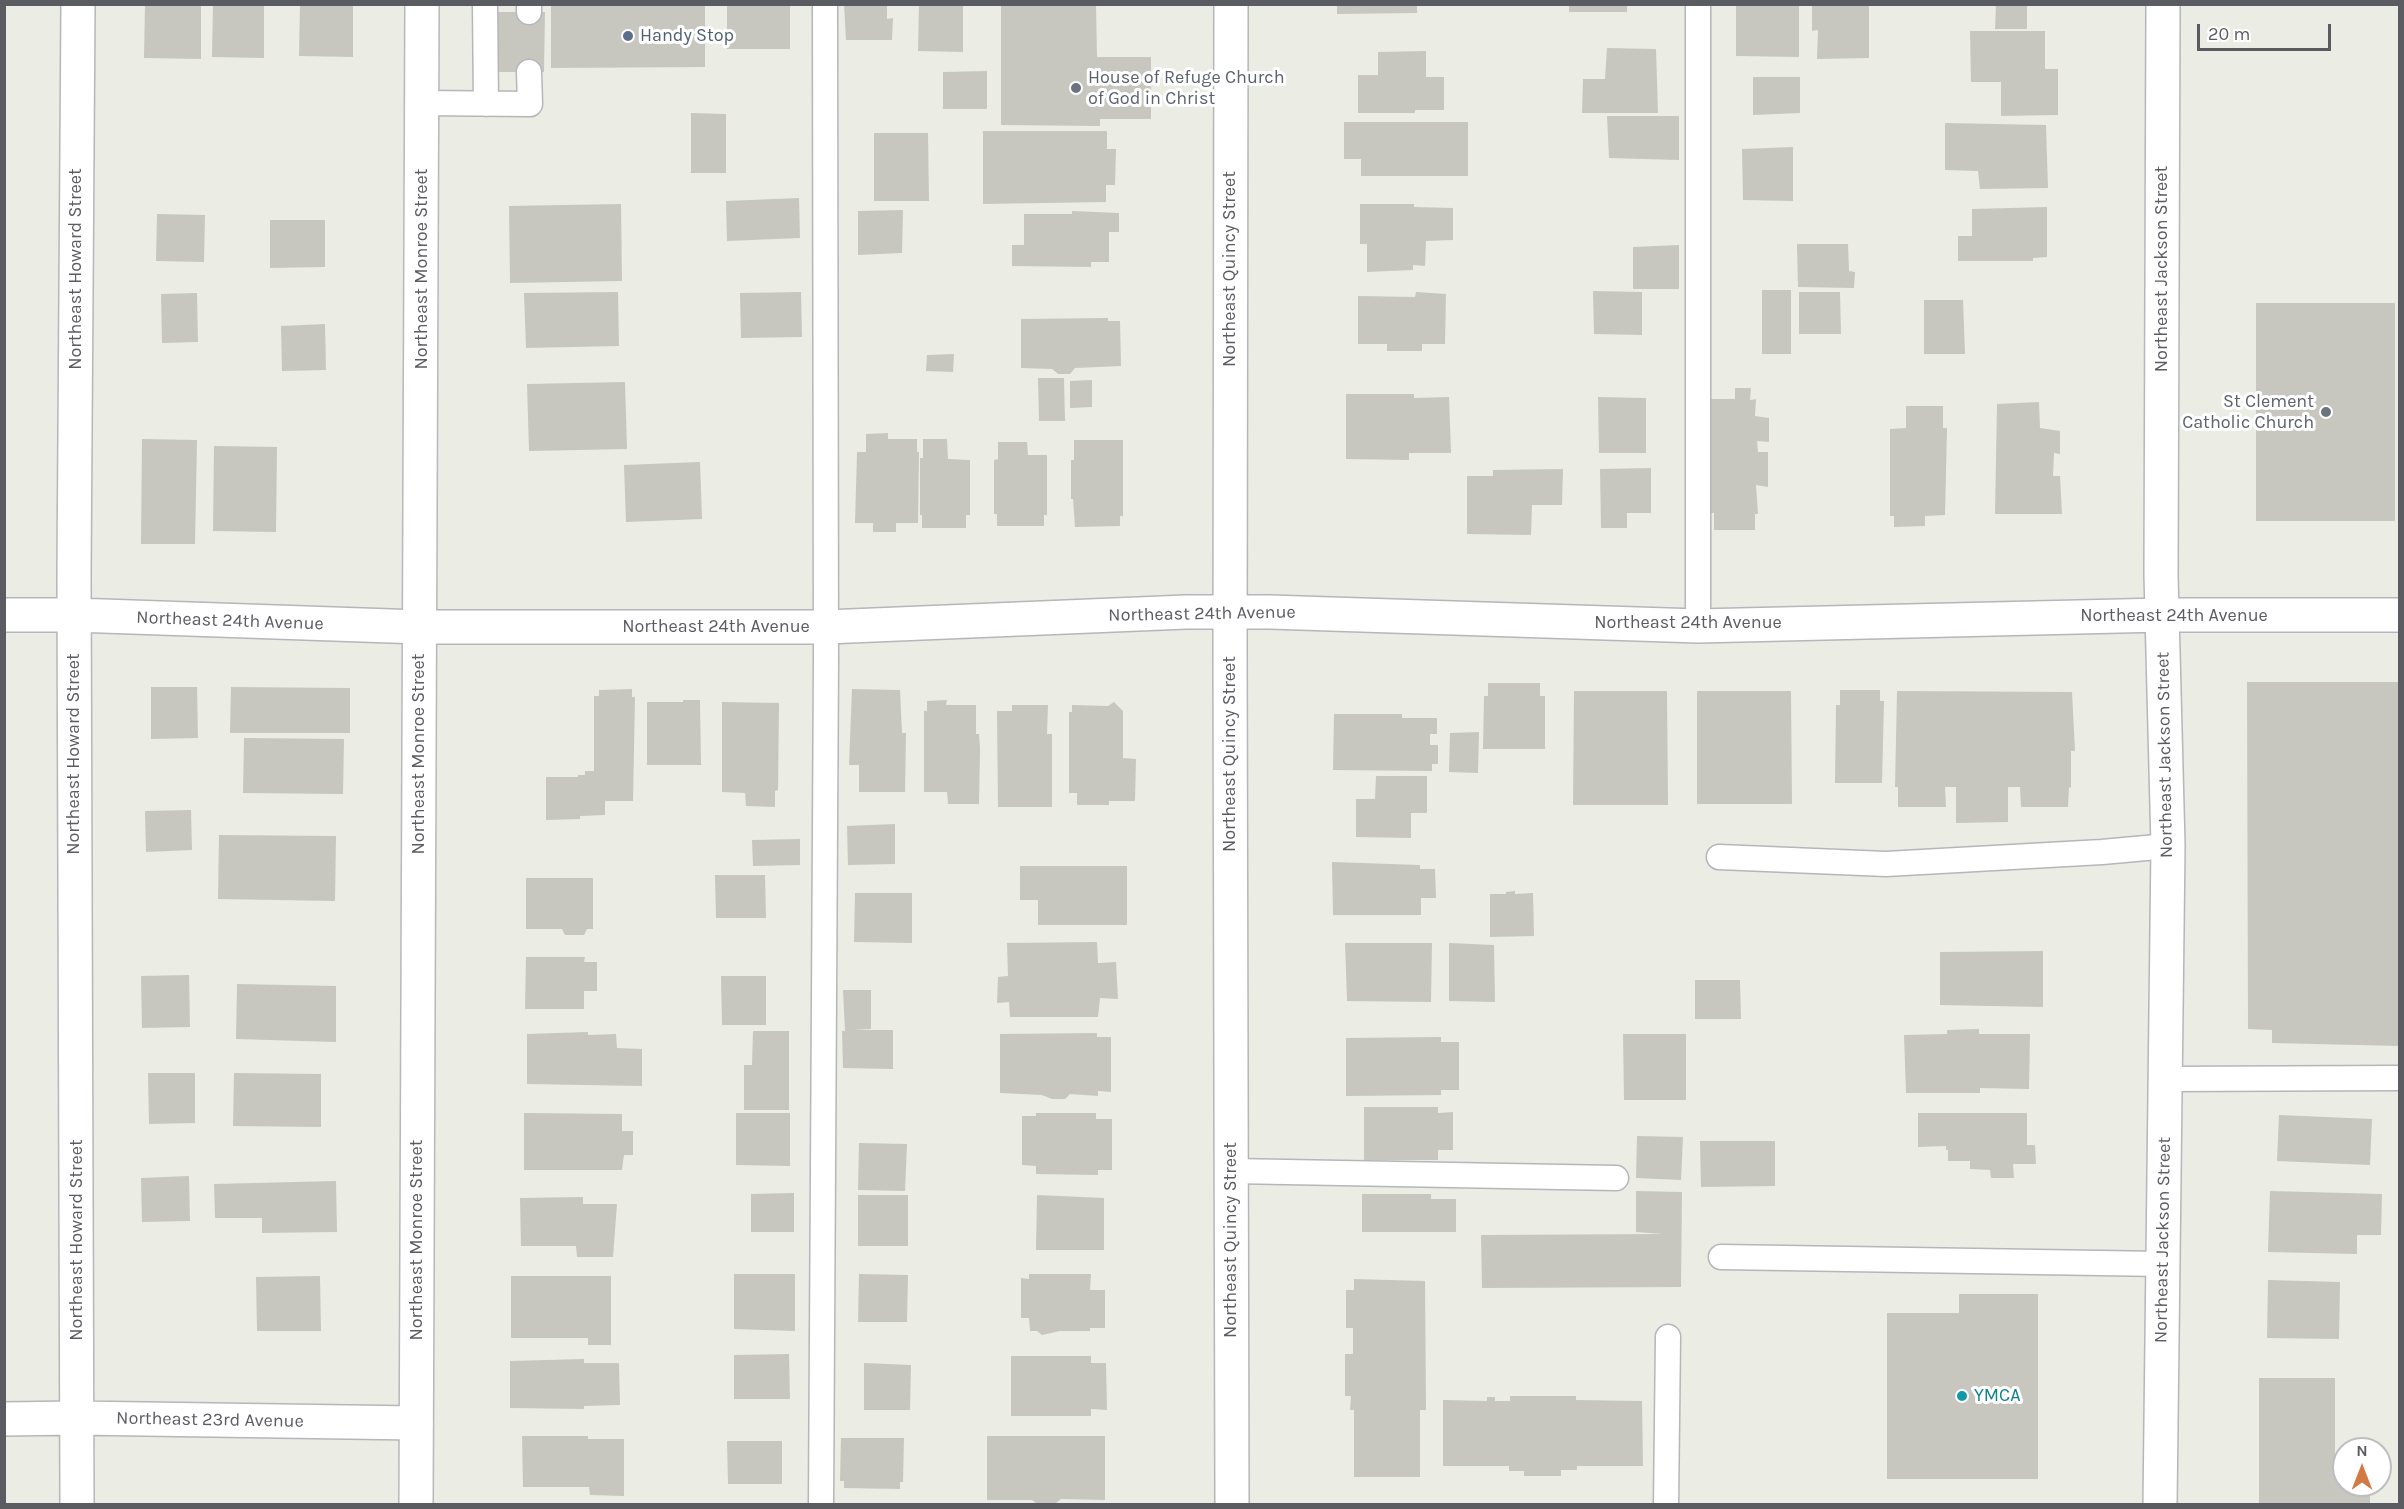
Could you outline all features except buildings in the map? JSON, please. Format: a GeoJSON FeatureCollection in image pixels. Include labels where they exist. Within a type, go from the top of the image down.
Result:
{"type":"FeatureCollection","features":[{"type":"Feature","properties":{"kind":"street","name":"Northeast Howard Street"},"geometry":{"type":"LineString","coordinates":[[77,1504],[74,615],[78,4]]}},
{"type":"Feature","properties":{"kind":"street","name":"Northeast Monroe Street"},"geometry":{"type":"LineString","coordinates":[[416,1504],[422,4]]}},
{"type":"Feature","properties":{"kind":"street","name":"Northeast Quincy Street"},"geometry":{"type":"LineString","coordinates":[[1231,4],[1233,1504]]}},
{"type":"Feature","properties":{"kind":"street","name":"Northeast Jackson Street"},"geometry":{"type":"LineString","coordinates":[[2160,1504],[2168,846],[2162,615],[2163,4]]}},
{"type":"Feature","properties":{"kind":"street","name":"Northeast 24th Avenue"},"geometry":{"type":"LineString","coordinates":[[4,615],[74,615],[420,627],[826,627],[1174,612],[1698,626],[2162,615],[2400,615]]}},
{"type":"Feature","properties":{"kind":"street","name":"Northeast 23rd Avenue"},"geometry":{"type":"LineString","coordinates":[[4,1419],[417,1423]]}},
{"type":"Feature","properties":{"kind":"lane"},"geometry":{"type":"LineString","coordinates":[[485,4],[486,104]]}},
{"type":"Feature","properties":{"kind":"lane"},"geometry":{"type":"LineString","coordinates":[[821,1504],[826,627],[825,4]]}},
{"type":"Feature","properties":{"kind":"lane"},"geometry":{"type":"LineString","coordinates":[[1698,4],[1698,626]]}},
{"type":"Feature","properties":{"kind":"lane"},"geometry":{"type":"LineString","coordinates":[[422,103],[530,104],[529,72]]}},
{"type":"Feature","properties":{"kind":"lane"},"geometry":{"type":"LineString","coordinates":[[1719,857],[1886,864],[2168,846]]}},
{"type":"Feature","properties":{"kind":"lane"},"geometry":{"type":"LineString","coordinates":[[2166,1079],[2400,1078]]}},
{"type":"Feature","properties":{"kind":"lane"},"geometry":{"type":"LineString","coordinates":[[1231,1171],[1616,1178]]}},
{"type":"Feature","properties":{"kind":"lane"},"geometry":{"type":"LineString","coordinates":[[1721,1257],[2163,1264]]}},
{"type":"Feature","properties":{"kind":"lane"},"geometry":{"type":"LineString","coordinates":[[1666,1504],[1668,1336]]}},
{"type":"Feature","properties":{"kind":"place","name":"Handy Stop"},"geometry":{"type":"Point","coordinates":[628,36]}},
{"type":"Feature","properties":{"kind":"place","name":"House of Refuge Church of God in Christ"},"geometry":{"type":"Point","coordinates":[1076,88]}},
{"type":"Feature","properties":{"kind":"place","name":"St Clement Catholic Church"},"geometry":{"type":"Point","coordinates":[2326,412]}},
{"type":"Feature","properties":{"kind":"place","name":"YMCA"},"geometry":{"type":"Point","coordinates":[1962,1396]}}]}
